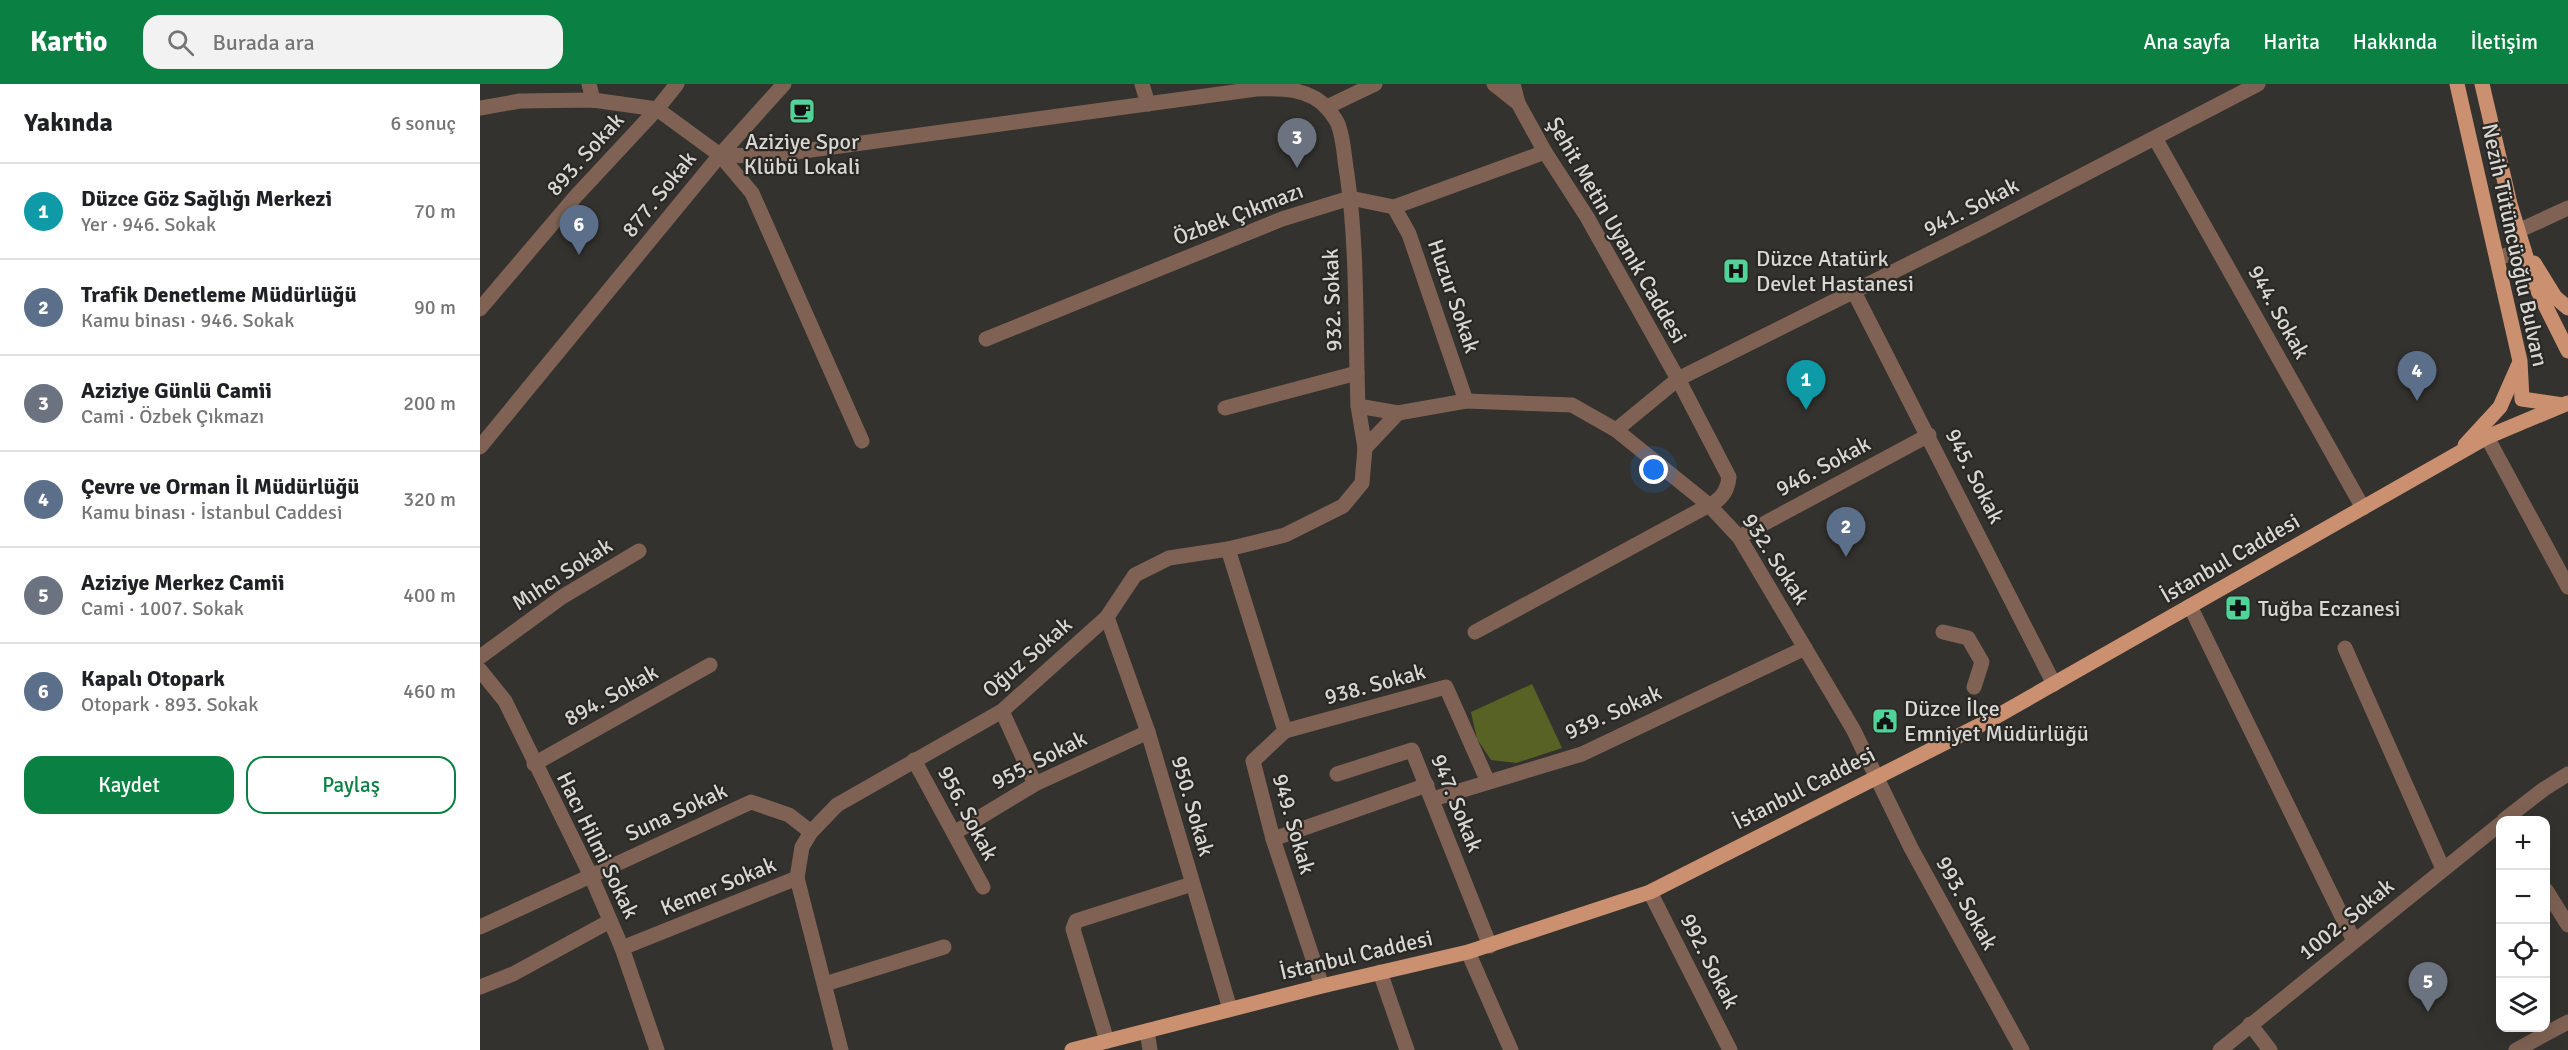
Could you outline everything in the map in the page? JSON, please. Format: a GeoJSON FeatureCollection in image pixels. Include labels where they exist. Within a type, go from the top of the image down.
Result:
{"type":"FeatureCollection","features":[{"type":"Feature","properties":{"kind":"main road","name":"Nezih Tütüncüoğlu Bulvarı"},"geometry":{"type":"LineString","coordinates":[[2457,84],[2520,361],[2522,399],[2567,403]]}},
{"type":"Feature","properties":{"kind":"main road","name":"Nezih Tütüncüoğlu Bulvarı"},"geometry":{"type":"LineString","coordinates":[[2482,84],[2521,241],[2534,283],[2568,351]]}},
{"type":"Feature","properties":{"kind":"main road"},"geometry":{"type":"LineString","coordinates":[[2521,241],[2555,297],[2568,308]]}},
{"type":"Feature","properties":{"kind":"main road"},"geometry":{"type":"LineString","coordinates":[[2454,456],[2500,407],[2520,361]]}},
{"type":"Feature","properties":{"kind":"main road","name":"İstanbul Caddesi"},"geometry":{"type":"LineString","coordinates":[[1072,1050],[1490,946],[1650,892],[1876,775],[1992,719],[2454,456],[2487,438],[2567,403]]}},
{"type":"Feature","properties":{"kind":"street"},"geometry":{"type":"LineString","coordinates":[[589,84],[593,100]]}},
{"type":"Feature","properties":{"kind":"street","name":"893. Sokak"},"geometry":{"type":"LineString","coordinates":[[480,309],[576,196],[657,109],[677,84]]}},
{"type":"Feature","properties":{"kind":"street","name":"877. Sokak"},"geometry":{"type":"LineString","coordinates":[[480,447],[720,155],[784,84]]}},
{"type":"Feature","properties":{"kind":"street"},"geometry":{"type":"LineString","coordinates":[[1142,84],[1148,104]]}},
{"type":"Feature","properties":{"kind":"street"},"geometry":{"type":"LineString","coordinates":[[720,155],[767,156],[1276,88],[1297,90],[1327,107],[1375,84]]}},
{"type":"Feature","properties":{"kind":"street","name":"Şehit Metin Uyanık Caddesi"},"geometry":{"type":"LineString","coordinates":[[1494,84],[1518,103]]}},
{"type":"Feature","properties":{"kind":"street","name":"Şehit Metin Uyanık Caddesi"},"geometry":{"type":"LineString","coordinates":[[1512,84],[1518,103],[1545,152],[1587,217],[1678,379],[1729,477],[1724,494],[1709,505]]}},
{"type":"Feature","properties":{"kind":"street","name":"941. Sokak"},"geometry":{"type":"LineString","coordinates":[[1616,430],[1678,379],[1983,227],[2258,84]]}},
{"type":"Feature","properties":{"kind":"street"},"geometry":{"type":"LineString","coordinates":[[480,108],[520,101],[593,100],[657,109],[720,155],[752,193],[862,441]]}},
{"type":"Feature","properties":{"kind":"street","name":"932. Sokak"},"geometry":{"type":"LineString","coordinates":[[1327,107],[1338,123],[1350,198],[1358,406],[1398,413],[1466,401],[1572,405],[1616,430],[1709,505],[1739,537],[1853,729],[1876,775]]}},
{"type":"Feature","properties":{"kind":"street","name":"944. Sokak"},"geometry":{"type":"LineString","coordinates":[[2155,138],[2363,508]]}},
{"type":"Feature","properties":{"kind":"street"},"geometry":{"type":"LineString","coordinates":[[1394,207],[1545,152]]}},
{"type":"Feature","properties":{"kind":"street","name":"Özbek Çıkmazı"},"geometry":{"type":"LineString","coordinates":[[986,339],[1282,219],[1350,198],[1394,207]]}},
{"type":"Feature","properties":{"kind":"street","name":"Huzur Sokak"},"geometry":{"type":"LineString","coordinates":[[1394,207],[1409,234],[1466,401]]}},
{"type":"Feature","properties":{"kind":"street"},"geometry":{"type":"LineString","coordinates":[[2497,258],[2568,208]]}},
{"type":"Feature","properties":{"kind":"street","name":"945. Sokak"},"geometry":{"type":"LineString","coordinates":[[1853,290],[1929,435],[2054,684]]}},
{"type":"Feature","properties":{"kind":"street"},"geometry":{"type":"LineString","coordinates":[[1225,408],[1357,373]]}},
{"type":"Feature","properties":{"kind":"street","name":"Oğuz Sokak"},"geometry":{"type":"LineString","coordinates":[[841,1050],[797,878],[802,847],[811,832],[837,805],[1002,711],[1107,617],[1135,575],[1169,558],[1228,549],[1285,535],[1343,507],[1362,483],[1365,448],[1358,406]]}},
{"type":"Feature","properties":{"kind":"street"},"geometry":{"type":"LineString","coordinates":[[1365,448],[1398,413]]}},
{"type":"Feature","properties":{"kind":"street","name":"946. Sokak"},"geometry":{"type":"LineString","coordinates":[[1739,537],[1929,435]]}},
{"type":"Feature","properties":{"kind":"street"},"geometry":{"type":"LineString","coordinates":[[2487,438],[2568,587]]}},
{"type":"Feature","properties":{"kind":"street"},"geometry":{"type":"LineString","coordinates":[[1475,632],[1709,505]]}},
{"type":"Feature","properties":{"kind":"street"},"geometry":{"type":"LineString","coordinates":[[1228,549],[1285,731]]}},
{"type":"Feature","properties":{"kind":"street","name":"Mıhcı Sokak"},"geometry":{"type":"LineString","coordinates":[[480,657],[562,597],[639,551]]}},
{"type":"Feature","properties":{"kind":"street"},"geometry":{"type":"LineString","coordinates":[[2190,606],[2354,941]]}},
{"type":"Feature","properties":{"kind":"street","name":"950. Sokak"},"geometry":{"type":"LineString","coordinates":[[1107,617],[1148,732],[1230,1009]]}},
{"type":"Feature","properties":{"kind":"street"},"geometry":{"type":"LineString","coordinates":[[1943,632],[1968,638],[1982,662],[1974,687]]}},
{"type":"Feature","properties":{"kind":"street","name":"939. Sokak"},"geometry":{"type":"LineString","coordinates":[[1273,839],[1430,792],[1488,782],[1582,754],[1805,648]]}},
{"type":"Feature","properties":{"kind":"street"},"geometry":{"type":"LineString","coordinates":[[2345,648],[2444,869]]}},
{"type":"Feature","properties":{"kind":"street","name":"894. Sokak"},"geometry":{"type":"LineString","coordinates":[[534,764],[710,665]]}},
{"type":"Feature","properties":{"kind":"street","name":"Hacı Hilmi Sokak"},"geometry":{"type":"LineString","coordinates":[[480,670],[505,701],[591,876],[622,948],[657,1050]]}},
{"type":"Feature","properties":{"kind":"street","name":"938. Sokak"},"geometry":{"type":"LineString","coordinates":[[1285,731],[1446,687],[1488,782]]}},
{"type":"Feature","properties":{"kind":"street"},"geometry":{"type":"LineString","coordinates":[[1002,711],[1035,784]]}},
{"type":"Feature","properties":{"kind":"street","name":"949. Sokak"},"geometry":{"type":"LineString","coordinates":[[1285,731],[1253,761],[1273,839],[1322,986]]}},
{"type":"Feature","properties":{"kind":"street","name":"955. Sokak"},"geometry":{"type":"LineString","coordinates":[[954,833],[1035,784],[1148,732]]}},
{"type":"Feature","properties":{"kind":"street","name":"947. Sokak"},"geometry":{"type":"LineString","coordinates":[[1337,774],[1412,750],[1490,946]]}},
{"type":"Feature","properties":{"kind":"street","name":"956. Sokak"},"geometry":{"type":"LineString","coordinates":[[914,760],[983,886]]}},
{"type":"Feature","properties":{"kind":"street"},"geometry":{"type":"LineString","coordinates":[[2509,816],[2568,774]]}},
{"type":"Feature","properties":{"kind":"street","name":"993. Sokak"},"geometry":{"type":"LineString","coordinates":[[1876,775],[1911,848],[2022,1050]]}},
{"type":"Feature","properties":{"kind":"street","name":"Suna Sokak"},"geometry":{"type":"LineString","coordinates":[[480,927],[751,802],[789,815],[811,832]]}},
{"type":"Feature","properties":{"kind":"street","name":"1002. Sokak"},"geometry":{"type":"LineString","coordinates":[[2220,1050],[2496,827]]}},
{"type":"Feature","properties":{"kind":"street","name":"Kemer Sokak"},"geometry":{"type":"LineString","coordinates":[[622,948],[797,878]]}},
{"type":"Feature","properties":{"kind":"street"},"geometry":{"type":"LineString","coordinates":[[1107,1041],[1073,929],[1076,921],[1192,884]]}},
{"type":"Feature","properties":{"kind":"street","name":"992. Sokak"},"geometry":{"type":"LineString","coordinates":[[1650,892],[1730,1050]]}},
{"type":"Feature","properties":{"kind":"street"},"geometry":{"type":"LineString","coordinates":[[2550,896],[2568,925]]}},
{"type":"Feature","properties":{"kind":"street"},"geometry":{"type":"LineString","coordinates":[[480,987],[513,974],[610,921]]}},
{"type":"Feature","properties":{"kind":"street"},"geometry":{"type":"LineString","coordinates":[[825,984],[944,947]]}},
{"type":"Feature","properties":{"kind":"street"},"geometry":{"type":"LineString","coordinates":[[1468,952],[1511,1050]]}},
{"type":"Feature","properties":{"kind":"street"},"geometry":{"type":"LineString","coordinates":[[1380,972],[1407,1050]]}},
{"type":"Feature","properties":{"kind":"street"},"geometry":{"type":"LineString","coordinates":[[2516,1050],[2568,1022]]}},
{"type":"Feature","properties":{"kind":"street"},"geometry":{"type":"LineString","coordinates":[[2250,1024],[2270,1050]]}},
{"type":"Feature","properties":{"kind":"street"},"geometry":{"type":"LineString","coordinates":[[1147,1031],[1150,1050]]}},
{"type":"Feature","properties":{"kind":"green space"},"geometry":{"type":"Polygon","coordinates":[[[1532,684],[1562,748],[1516,763],[1491,760],[1477,739],[1471,712],[1532,684]]]}},
{"type":"Feature","properties":{"kind":"place","name":"Aziziye Spor Klübü Lokali"},"geometry":{"type":"Point","coordinates":[802,111]}},
{"type":"Feature","properties":{"kind":"place","name":"Aziziye Günlü Camii"},"geometry":{"type":"Point","coordinates":[1297,168]}},
{"type":"Feature","properties":{"kind":"place","name":"Kapalı Otopark"},"geometry":{"type":"Point","coordinates":[579,255]}},
{"type":"Feature","properties":{"kind":"place","name":"Düzce Atatürk Devlet Hastanesi"},"geometry":{"type":"Point","coordinates":[1736,271]}},
{"type":"Feature","properties":{"kind":"place","name":"Çevre ve Orman İl Müdürlüğü"},"geometry":{"type":"Point","coordinates":[2417,401]}},
{"type":"Feature","properties":{"kind":"place","name":"Düzce Göz Sağlığı Merkezi"},"geometry":{"type":"Point","coordinates":[1806,410]}},
{"type":"Feature","properties":{"kind":"place","name":"Trafik Denetleme Müdürlüğü"},"geometry":{"type":"Point","coordinates":[1846,557]}},
{"type":"Feature","properties":{"kind":"place","name":"Tuğba Eczanesi"},"geometry":{"type":"Point","coordinates":[2238,608]}},
{"type":"Feature","properties":{"kind":"place","name":"Düzce İlçe Emniyet Müdürlüğü"},"geometry":{"type":"Point","coordinates":[1885,721]}},
{"type":"Feature","properties":{"kind":"place","name":"Aziziye Merkez Camii"},"geometry":{"type":"Point","coordinates":[2428,1012]}}]}
